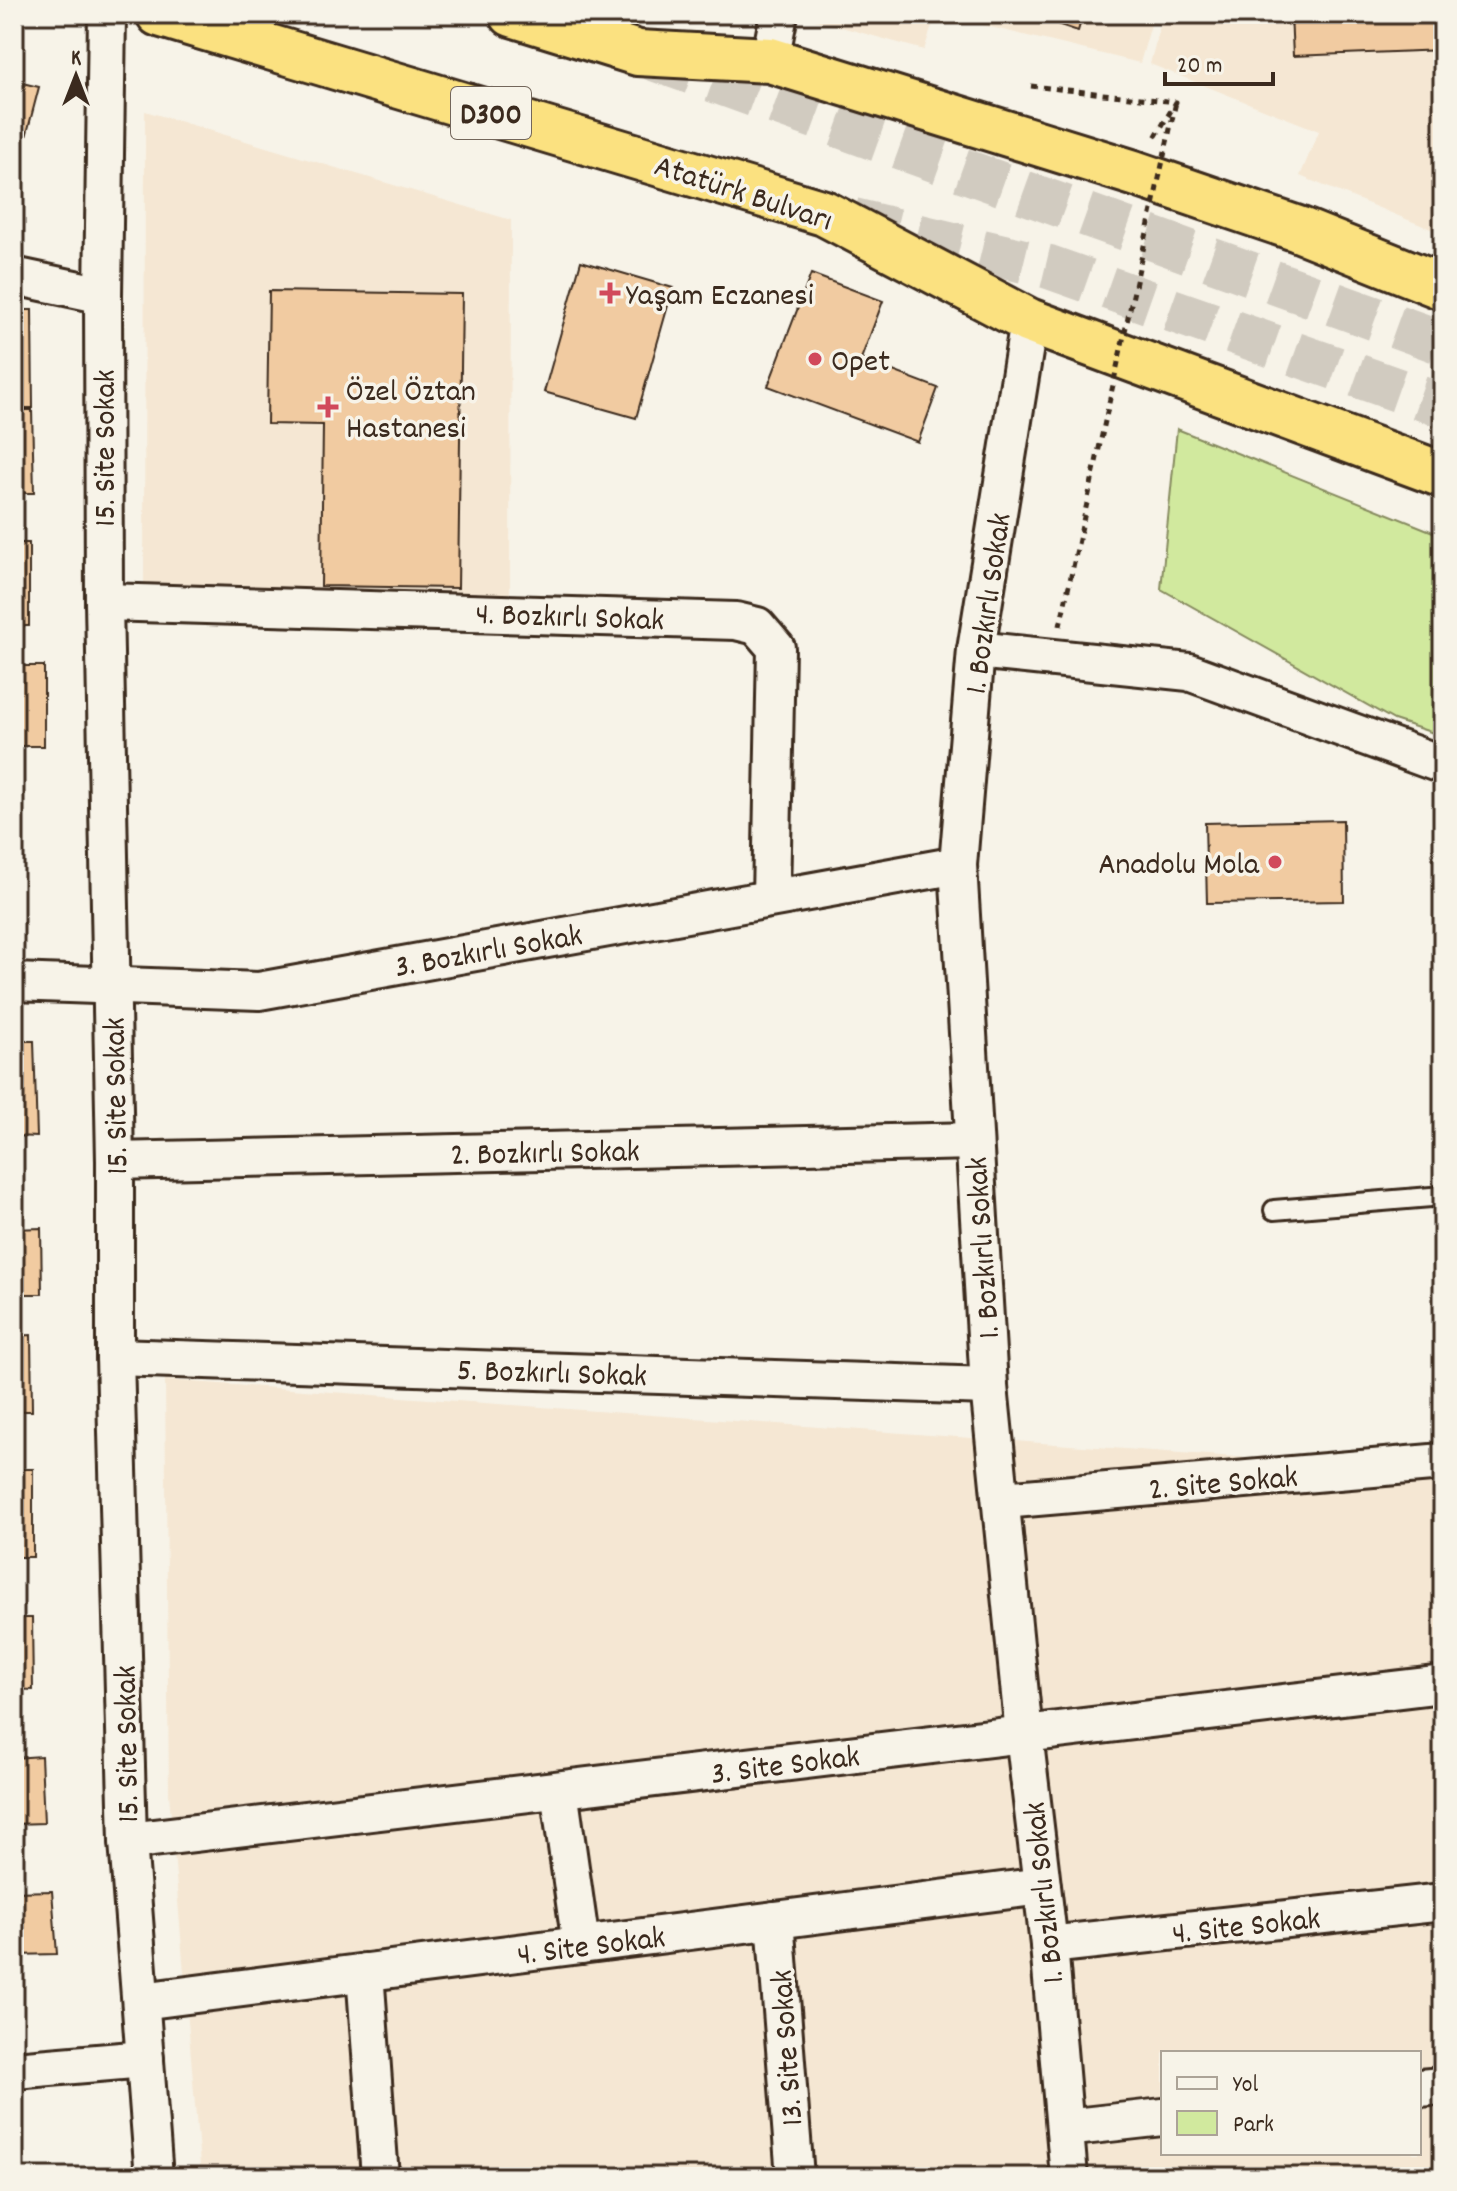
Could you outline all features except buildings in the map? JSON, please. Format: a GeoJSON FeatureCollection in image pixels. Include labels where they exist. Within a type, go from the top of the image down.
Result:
{"type":"FeatureCollection","features":[{"type":"Feature","properties":{"kind":"highway","name":"Atatürk Bulvarı"},"geometry":{"type":"LineString","coordinates":[[159,14],[824,213],[1029,321],[1443,475]]}},
{"type":"Feature","properties":{"kind":"highway"},"geometry":{"type":"LineString","coordinates":[[512,14],[638,53],[770,60],[1134,173],[1298,229],[1443,287]]}},
{"type":"Feature","properties":{"kind":"street","name":"15. Site Sokak"},"geometry":{"type":"LineString","coordinates":[[107,14],[103,295],[104,602],[115,1161],[115,1357],[128,1841],[154,2177]]}},
{"type":"Feature","properties":{"kind":"street"},"geometry":{"type":"LineString","coordinates":[[770,60],[779,14]]}},
{"type":"Feature","properties":{"kind":"street"},"geometry":{"type":"LineString","coordinates":[[14,276],[103,295]]}},
{"type":"Feature","properties":{"kind":"street","name":"1. Bozkırlı Sokak"},"geometry":{"type":"LineString","coordinates":[[1029,321],[976,650],[958,865],[989,1386],[1049,1945],[1069,2177]]}},
{"type":"Feature","properties":{"kind":"street","name":"4. Bozkırlı Sokak"},"geometry":{"type":"LineString","coordinates":[[104,602],[736,621],[757,626],[776,648],[771,898]]}},
{"type":"Feature","properties":{"kind":"street"},"geometry":{"type":"LineString","coordinates":[[976,650],[1189,672],[1443,765]]}},
{"type":"Feature","properties":{"kind":"street","name":"3. Bozkırlı Sokak"},"geometry":{"type":"LineString","coordinates":[[14,982],[259,991],[958,865]]}},
{"type":"Feature","properties":{"kind":"street","name":"2. Bozkırlı Sokak"},"geometry":{"type":"LineString","coordinates":[[115,1161],[974,1141]]}},
{"type":"Feature","properties":{"kind":"street","name":"5. Bozkırlı Sokak"},"geometry":{"type":"LineString","coordinates":[[115,1357],[989,1386]]}},
{"type":"Feature","properties":{"kind":"street","name":"2. Site Sokak"},"geometry":{"type":"LineString","coordinates":[[1002,1500],[1443,1462]]}},
{"type":"Feature","properties":{"kind":"street","name":"3. Site Sokak"},"geometry":{"type":"LineString","coordinates":[[128,1841],[1443,1684]]}},
{"type":"Feature","properties":{"kind":"street"},"geometry":{"type":"LineString","coordinates":[[559,1790],[581,1945]]}},
{"type":"Feature","properties":{"kind":"street","name":"4. Site Sokak"},"geometry":{"type":"LineString","coordinates":[[141,2001],[1042,1886]]}},
{"type":"Feature","properties":{"kind":"street","name":"4. Site Sokak"},"geometry":{"type":"LineString","coordinates":[[1049,1945],[1443,1902]]}},
{"type":"Feature","properties":{"kind":"street","name":"13. Site Sokak"},"geometry":{"type":"LineString","coordinates":[[775,1920],[795,2177]]}},
{"type":"Feature","properties":{"kind":"street"},"geometry":{"type":"LineString","coordinates":[[365,1972],[380,2177]]}},
{"type":"Feature","properties":{"kind":"street"},"geometry":{"type":"LineString","coordinates":[[14,2070],[145,2059]]}},
{"type":"Feature","properties":{"kind":"street"},"geometry":{"type":"LineString","coordinates":[[1421,2088],[1443,2086]]}},
{"type":"Feature","properties":{"kind":"street"},"geometry":{"type":"LineString","coordinates":[[1065,2128],[1161,2117]]}},
{"type":"Feature","properties":{"kind":"lane"},"geometry":{"type":"LineString","coordinates":[[1274,1210],[1443,1196]]}},
{"type":"Feature","properties":{"kind":"path"},"geometry":{"type":"LineString","coordinates":[[1031,86],[1176,102],[1052,658]]}},
{"type":"Feature","properties":{"kind":"path"},"geometry":{"type":"LineString","coordinates":[[1099,453],[1109,455]]}},
{"type":"Feature","properties":{"kind":"shaded area"},"geometry":{"type":"Polygon","coordinates":[[[805,14],[936,14],[924,50],[805,17],[805,14]]]}},
{"type":"Feature","properties":{"kind":"shaded area"},"geometry":{"type":"Polygon","coordinates":[[[936,14],[1154,14],[1140,63],[936,14]]]}},
{"type":"Feature","properties":{"kind":"shaded area"},"geometry":{"type":"Polygon","coordinates":[[[1163,14],[1443,14],[1443,234],[1300,176],[1319,131],[1150,64],[1163,14]]]}},
{"type":"Feature","properties":{"kind":"shaded area","name":"Özel Öztan Hastanesi"},"geometry":{"type":"Polygon","coordinates":[[[145,111],[511,220],[510,594],[144,593],[145,111]]]}},
{"type":"Feature","properties":{"kind":"shaded area"},"geometry":{"type":"Polygon","coordinates":[[[165,1380],[1443,1472],[1443,2177],[201,2177],[169,1793],[165,1380]]]}},
{"type":"Feature","properties":{"kind":"green space"},"geometry":{"type":"Polygon","coordinates":[[[1177,429],[1443,536],[1443,736],[1394,720],[1161,589],[1177,429]]]}},
{"type":"Feature","properties":{"kind":"tunnel"},"geometry":{"type":"LineString","coordinates":[[651,58],[1443,343]]}},
{"type":"Feature","properties":{"kind":"tunnel"},"geometry":{"type":"LineString","coordinates":[[853,220],[1049,267],[1443,406]]}},
{"type":"Feature","properties":{"kind":"place","name":"Yaşam Eczanesi"},"geometry":{"type":"Point","coordinates":[610,293]}},
{"type":"Feature","properties":{"kind":"place","name":"Opet"},"geometry":{"type":"Point","coordinates":[815,359]}},
{"type":"Feature","properties":{"kind":"place","name":"Özel Öztan Hastanesi"},"geometry":{"type":"Point","coordinates":[328,407]}},
{"type":"Feature","properties":{"kind":"place","name":"Anadolu Mola"},"geometry":{"type":"Point","coordinates":[1275,862]}}]}
